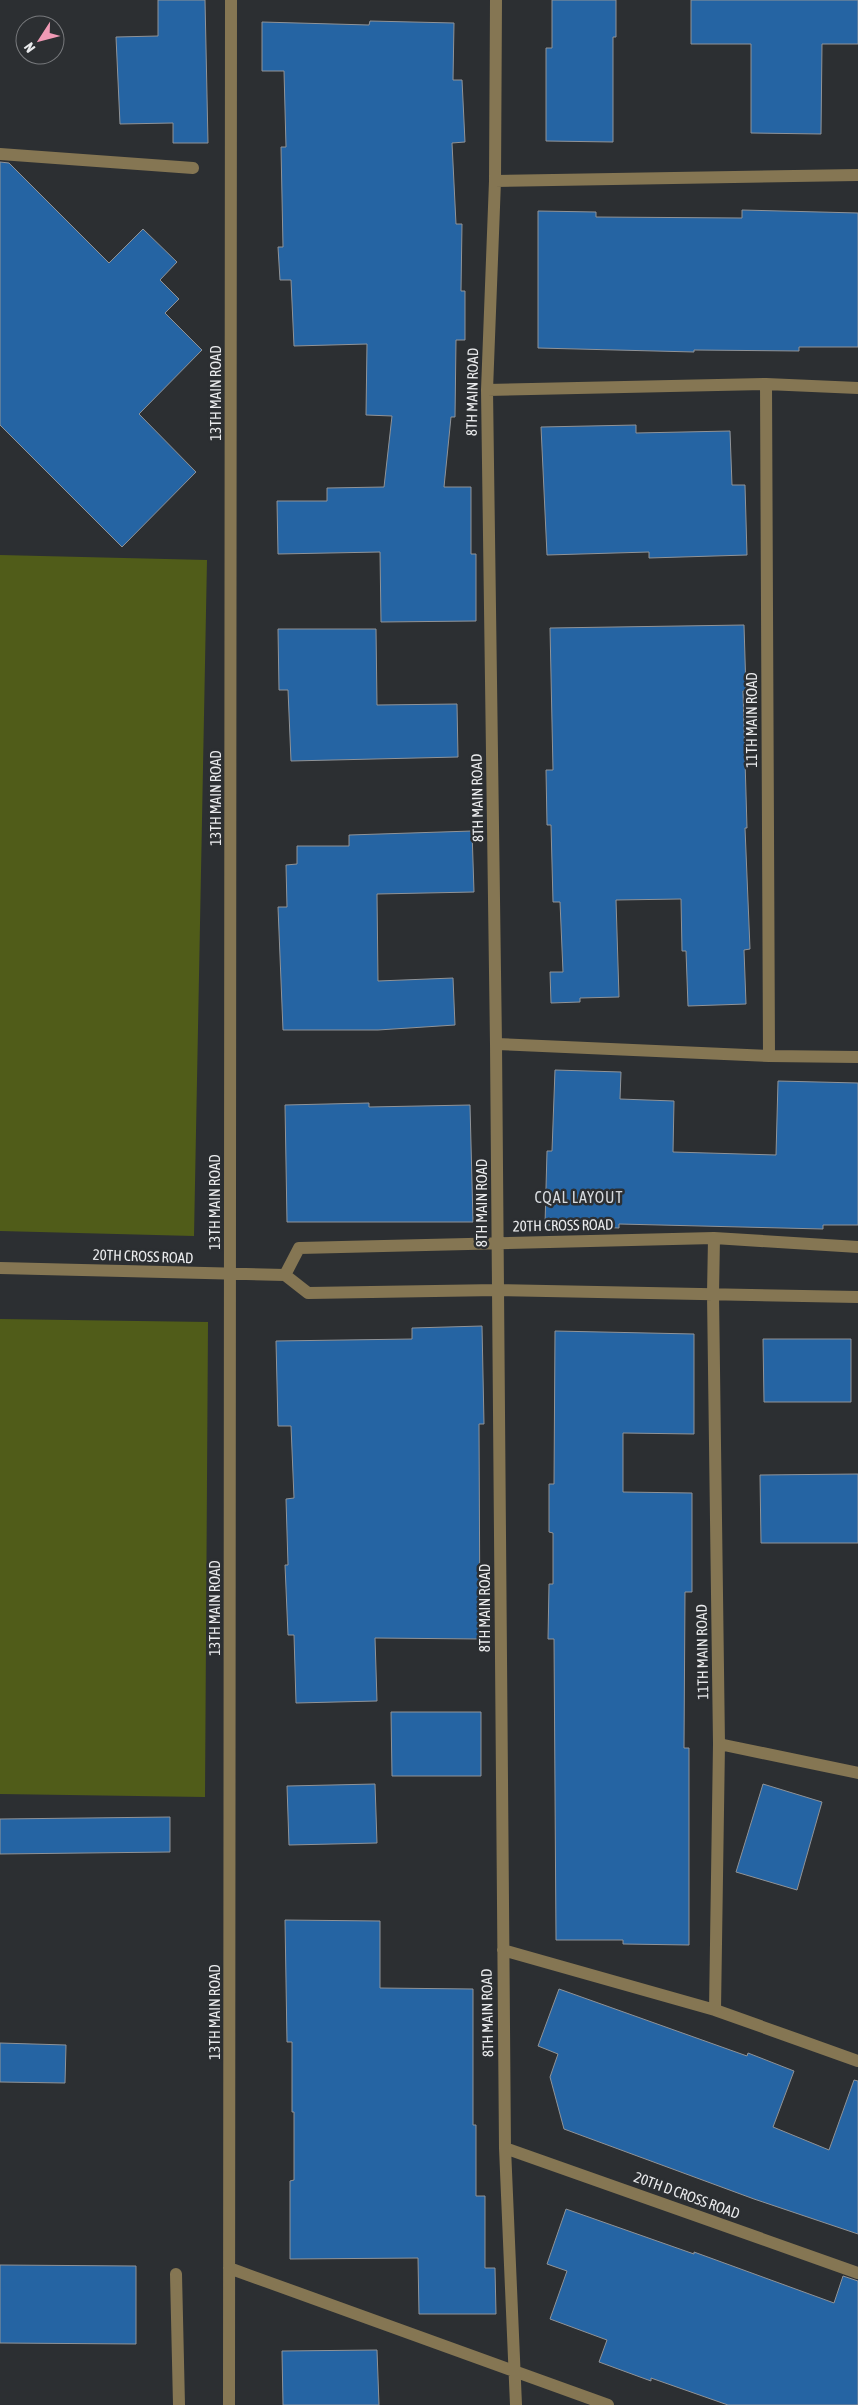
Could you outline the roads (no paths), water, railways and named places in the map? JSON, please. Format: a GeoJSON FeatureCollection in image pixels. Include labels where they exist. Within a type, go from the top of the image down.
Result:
{"type":"FeatureCollection","features":[{"type":"Feature","properties":{"kind":"street","name":"13TH MAIN ROAD"},"geometry":{"type":"LineString","coordinates":[[229,2405],[231,0]]}},
{"type":"Feature","properties":{"kind":"street","name":"8TH MAIN ROAD"},"geometry":{"type":"LineString","coordinates":[[496,0],[496,180],[487,390],[496,1044],[505,2148],[516,2405]]}},
{"type":"Feature","properties":{"kind":"street"},"geometry":{"type":"LineString","coordinates":[[0,154],[193,168]]}},
{"type":"Feature","properties":{"kind":"street"},"geometry":{"type":"LineString","coordinates":[[496,180],[858,175]]}},
{"type":"Feature","properties":{"kind":"street"},"geometry":{"type":"LineString","coordinates":[[487,390],[766,384],[858,388]]}},
{"type":"Feature","properties":{"kind":"street","name":"11TH MAIN ROAD"},"geometry":{"type":"LineString","coordinates":[[766,384],[769,1056]]}},
{"type":"Feature","properties":{"kind":"street"},"geometry":{"type":"LineString","coordinates":[[496,1044],[769,1056],[858,1057]]}},
{"type":"Feature","properties":{"kind":"street","name":"20TH CROSS ROAD"},"geometry":{"type":"LineString","coordinates":[[0,1268],[286,1275],[299,1248],[714,1238],[858,1247]]}},
{"type":"Feature","properties":{"kind":"street","name":"11TH MAIN ROAD"},"geometry":{"type":"LineString","coordinates":[[714,1238],[713,1294],[719,1744],[715,2010]]}},
{"type":"Feature","properties":{"kind":"street"},"geometry":{"type":"LineString","coordinates":[[286,1275],[308,1292],[498,1290],[858,1297]]}},
{"type":"Feature","properties":{"kind":"street"},"geometry":{"type":"LineString","coordinates":[[719,1744],[858,1773]]}},
{"type":"Feature","properties":{"kind":"street"},"geometry":{"type":"LineString","coordinates":[[503,1950],[715,2010],[858,2061]]}},
{"type":"Feature","properties":{"kind":"street","name":"20TH D CROSS ROAD"},"geometry":{"type":"LineString","coordinates":[[505,2148],[858,2273]]}},
{"type":"Feature","properties":{"kind":"street"},"geometry":{"type":"LineString","coordinates":[[230,2268],[608,2405]]}},
{"type":"Feature","properties":{"kind":"street"},"geometry":{"type":"LineString","coordinates":[[176,2274],[179,2405]]}},
{"type":"Feature","properties":{"kind":"district","name":"CQAL LAYOUT"},"geometry":{"type":"Point","coordinates":[579,1197]}}]}
